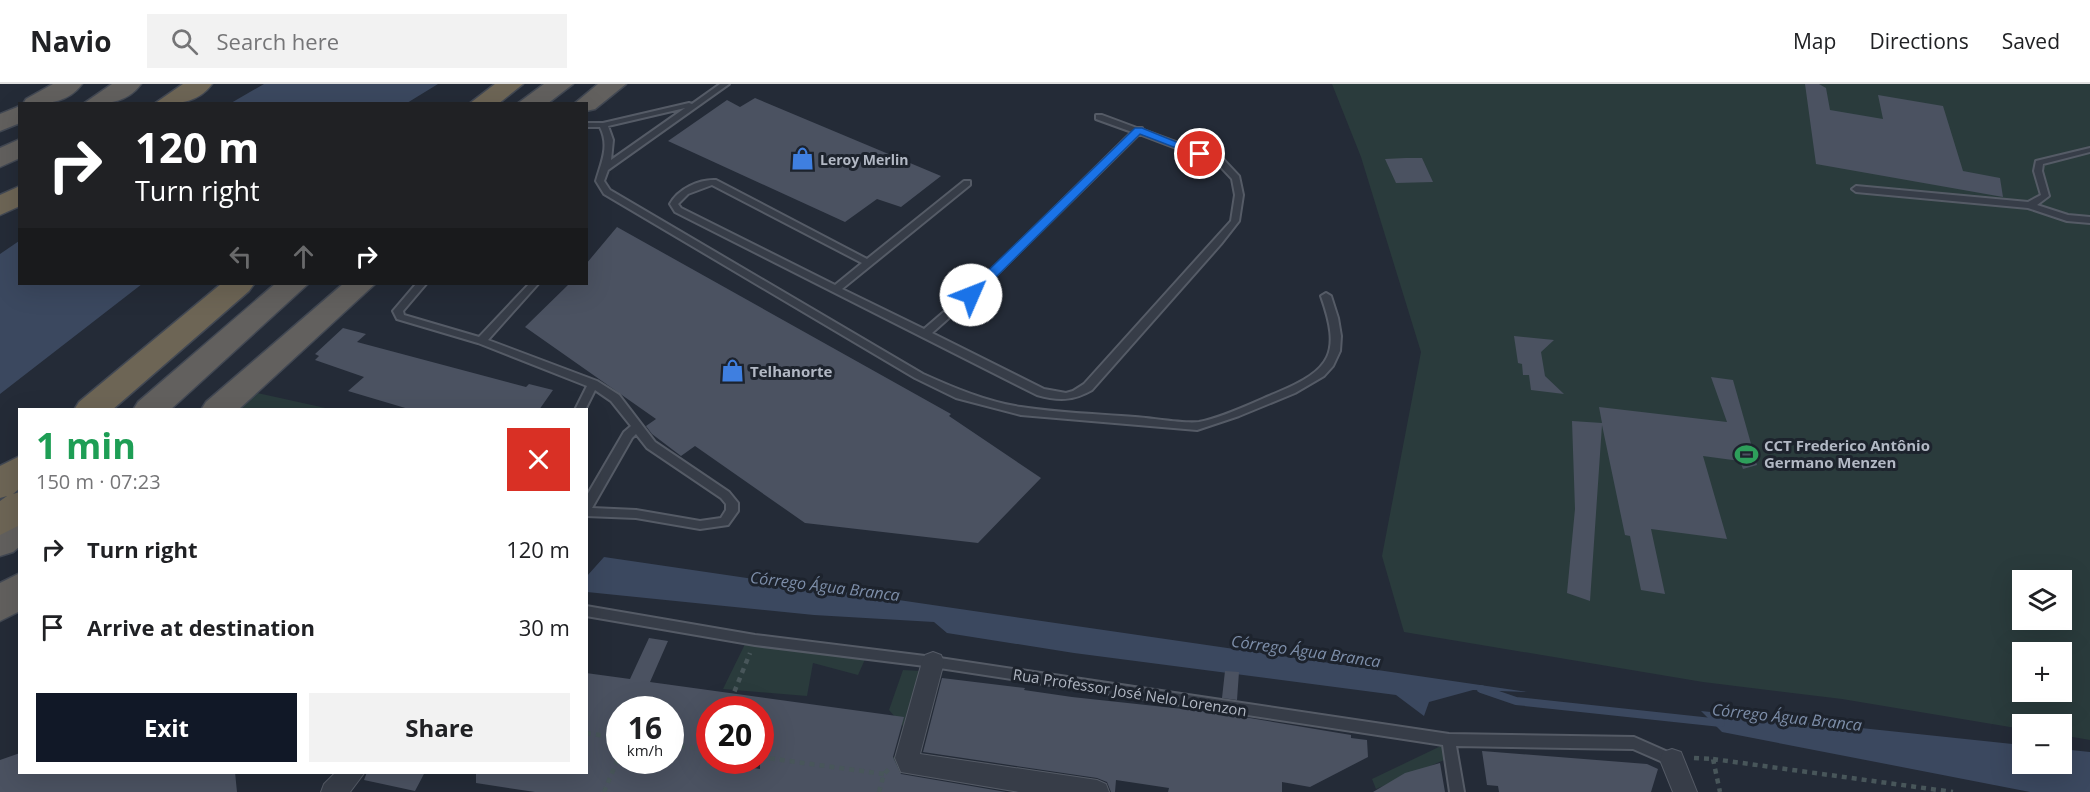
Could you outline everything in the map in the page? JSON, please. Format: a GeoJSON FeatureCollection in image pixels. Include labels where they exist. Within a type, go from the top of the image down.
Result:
{"type":"FeatureCollection","features":[{"type":"Feature","properties":{"kind":"highway"},"geometry":{"type":"LineString","coordinates":[[38,102],[70,84]]}},
{"type":"Feature","properties":{"kind":"highway"},"geometry":{"type":"LineString","coordinates":[[98,102],[129,84]]}},
{"type":"Feature","properties":{"kind":"highway"},"geometry":{"type":"LineString","coordinates":[[169,102],[200,84]]}},
{"type":"Feature","properties":{"kind":"highway"},"geometry":{"type":"LineString","coordinates":[[484,102],[511,84]]}},
{"type":"Feature","properties":{"kind":"highway"},"geometry":{"type":"LineString","coordinates":[[532,102],[561,84]]}},
{"type":"Feature","properties":{"kind":"highway"},"geometry":{"type":"LineString","coordinates":[[588,103],[614,84]]}},
{"type":"Feature","properties":{"kind":"highway"},"geometry":{"type":"LineString","coordinates":[[0,124],[18,113]]}},
{"type":"Feature","properties":{"kind":"highway"},"geometry":{"type":"LineString","coordinates":[[0,159],[18,148]]}},
{"type":"Feature","properties":{"kind":"highway"},"geometry":{"type":"LineString","coordinates":[[0,207],[18,195]]}},
{"type":"Feature","properties":{"kind":"highway"},"geometry":{"type":"LineString","coordinates":[[92,408],[238,285]]}},
{"type":"Feature","properties":{"kind":"highway"},"geometry":{"type":"LineString","coordinates":[[151,408],[292,285]]}},
{"type":"Feature","properties":{"kind":"highway"},"geometry":{"type":"LineString","coordinates":[[220,408],[359,285]]}},
{"type":"Feature","properties":{"kind":"highway"},"geometry":{"type":"LineString","coordinates":[[0,485],[18,471]]}},
{"type":"Feature","properties":{"kind":"highway"},"geometry":{"type":"LineString","coordinates":[[0,521],[18,507]]}},
{"type":"Feature","properties":{"kind":"highway"},"geometry":{"type":"LineString","coordinates":[[0,542],[18,526]]}},
{"type":"Feature","properties":{"kind":"highway"},"geometry":{"type":"LineString","coordinates":[[0,605],[18,590]]}},
{"type":"Feature","properties":{"kind":"street"},"geometry":{"type":"LineString","coordinates":[[933,662],[908,758],[910,764],[1097,792]]}},
{"type":"Feature","properties":{"kind":"street"},"geometry":{"type":"LineString","coordinates":[[1672,760],[1685,792]]}},
{"type":"Feature","properties":{"kind":"street"},"geometry":{"type":"LineString","coordinates":[[333,792],[351,774]]}},
{"type":"Feature","properties":{"kind":"lane"},"geometry":{"type":"LineString","coordinates":[[603,169],[724,84]]}},
{"type":"Feature","properties":{"kind":"lane"},"geometry":{"type":"LineString","coordinates":[[588,125],[603,125],[695,104]]}},
{"type":"Feature","properties":{"kind":"lane"},"geometry":{"type":"LineString","coordinates":[[868,263],[713,182],[700,184],[676,199],[674,204],[678,210],[1041,392],[1059,398],[1074,397],[1088,387],[1235,221],[1239,195],[1236,178],[1221,162],[1099,117]]}},
{"type":"Feature","properties":{"kind":"lane"},"geometry":{"type":"LineString","coordinates":[[603,125],[610,137],[610,150],[600,181],[607,192],[919,376],[960,395],[1022,411],[1197,426],[1235,414],[1307,386],[1330,366],[1337,335],[1335,319],[1326,296]]}},
{"type":"Feature","properties":{"kind":"lane"},"geometry":{"type":"LineString","coordinates":[[926,333],[984,282],[1139,130]]}},
{"type":"Feature","properties":{"kind":"lane"},"geometry":{"type":"LineString","coordinates":[[2029,205],[2045,196],[2038,171],[2039,163],[2090,150]]}},
{"type":"Feature","properties":{"kind":"lane"},"geometry":{"type":"LineString","coordinates":[[837,288],[967,183]]}},
{"type":"Feature","properties":{"kind":"lane"},"geometry":{"type":"LineString","coordinates":[[1856,189],[2029,205],[2067,218],[2090,220]]}},
{"type":"Feature","properties":{"kind":"lane"},"geometry":{"type":"LineString","coordinates":[[420,285],[401,304],[398,311],[400,317],[481,341],[593,384],[615,398],[628,412],[636,428],[651,445],[725,495],[732,503],[730,517],[715,525],[588,510]]}},
{"type":"Feature","properties":{"kind":"lane"},"geometry":{"type":"LineString","coordinates":[[481,341],[533,285]]}},
{"type":"Feature","properties":{"kind":"lane"},"geometry":{"type":"LineString","coordinates":[[581,408],[593,384]]}},
{"type":"Feature","properties":{"kind":"lane"},"geometry":{"type":"LineString","coordinates":[[588,506],[627,435],[636,428]]}},
{"type":"Feature","properties":{"kind":"lane","name":"Rua Professor José Nelo Lorenzon"},"geometry":{"type":"LineString","coordinates":[[588,611],[755,640],[933,662],[1449,740],[1634,743],[1672,760]]}},
{"type":"Feature","properties":{"kind":"lane"},"geometry":{"type":"LineString","coordinates":[[1449,740],[1457,792]]}},
{"type":"Feature","properties":{"kind":"path"},"geometry":{"type":"LineString","coordinates":[[733,696],[755,640]]}},
{"type":"Feature","properties":{"kind":"path"},"geometry":{"type":"LineString","coordinates":[[588,733],[606,736]]}},
{"type":"Feature","properties":{"kind":"path"},"geometry":{"type":"LineString","coordinates":[[774,759],[884,774]]}},
{"type":"Feature","properties":{"kind":"path"},"geometry":{"type":"LineString","coordinates":[[1720,792],[1713,759],[1953,792]]}},
{"type":"Feature","properties":{"kind":"path"},"geometry":{"type":"LineString","coordinates":[[604,792],[612,774]]}},
{"type":"Feature","properties":{"kind":"shaded area","name":"CCT Frederico Antônio Germano Menzen"},"geometry":{"type":"Polygon","coordinates":[[[1332,84],[2090,84],[2090,740],[2072,737],[2072,714],[2012,714],[2012,727],[1842,699],[1703,682],[1404,632],[1382,556],[1421,352],[1361,157],[1332,84]]]}},
{"type":"Feature","properties":{"kind":"shaded area"},"geometry":{"type":"Polygon","coordinates":[[[253,392],[325,408],[235,408],[253,392]]]}},
{"type":"Feature","properties":{"kind":"shaded area"},"geometry":{"type":"Polygon","coordinates":[[[747,640],[866,657],[858,675],[813,663],[807,696],[723,689],[747,640]]]}},
{"type":"Feature","properties":{"kind":"shaded area"},"geometry":{"type":"Polygon","coordinates":[[[903,670],[937,672],[936,687],[930,716],[919,743],[912,756],[893,778],[883,766],[896,755],[903,726],[889,710],[903,670]]]}},
{"type":"Feature","properties":{"kind":"shaded area"},"geometry":{"type":"Polygon","coordinates":[[[1443,745],[1449,758],[1376,789],[1372,779],[1443,745]]]}},
{"type":"Feature","properties":{"kind":"water"},"geometry":{"type":"Polygon","coordinates":[[[264,84],[438,84],[409,102],[233,102],[264,84]]]}},
{"type":"Feature","properties":{"kind":"water"},"geometry":{"type":"Polygon","coordinates":[[[18,242],[18,285],[141,285],[0,394],[0,254],[18,242]]]}},
{"type":"Feature","properties":{"kind":"water"},"geometry":{"type":"Polygon","coordinates":[[[604,557],[1528,692],[1473,690],[1429,702],[1424,716],[1396,695],[1074,653],[947,633],[934,622],[814,615],[588,592],[588,575],[604,557]]]}},
{"type":"Feature","properties":{"kind":"water"},"geometry":{"type":"Polygon","coordinates":[[[1701,711],[2012,744],[2012,774],[2072,774],[2072,750],[2090,752],[2090,792],[2030,792],[1722,732],[1701,711]]]}},
{"type":"Feature","properties":{"kind":"building"},"geometry":{"type":"Polygon","coordinates":[[[1805,84],[1819,84],[1826,88],[1830,110],[1883,119],[1878,95],[1943,106],[1963,171],[2000,178],[2003,197],[1816,164],[1805,84]]]}},
{"type":"Feature","properties":{"kind":"building","name":"Leroy Merlin"},"geometry":{"type":"Polygon","coordinates":[[[755,98],[941,176],[901,207],[877,199],[845,222],[668,141],[727,100],[740,107],[755,98]]]}},
{"type":"Feature","properties":{"kind":"building"},"geometry":{"type":"Polygon","coordinates":[[[1422,158],[1433,182],[1396,183],[1385,159],[1422,158]]]}},
{"type":"Feature","properties":{"kind":"building","name":"Telhanorte"},"geometry":{"type":"Polygon","coordinates":[[[617,227],[951,414],[949,416],[1041,478],[978,543],[805,523],[695,446],[681,456],[652,434],[646,426],[656,419],[525,327],[568,285],[588,285],[588,262],[617,227]]]}},
{"type":"Feature","properties":{"kind":"building"},"geometry":{"type":"Polygon","coordinates":[[[343,328],[366,334],[357,342],[526,387],[529,384],[553,390],[540,408],[405,408],[348,391],[364,377],[315,360],[319,356],[315,354],[343,328]]]}},
{"type":"Feature","properties":{"kind":"building"},"geometry":{"type":"Polygon","coordinates":[[[1514,336],[1554,340],[1541,352],[1545,376],[1564,394],[1531,390],[1529,375],[1523,375],[1522,364],[1518,363],[1514,336]]]}},
{"type":"Feature","properties":{"kind":"building"},"geometry":{"type":"Polygon","coordinates":[[[1711,377],[1733,380],[1757,465],[1743,469],[1740,461],[1703,456],[1727,539],[1651,529],[1665,594],[1641,590],[1630,536],[1625,535],[1602,425],[1590,601],[1567,593],[1575,509],[1572,421],[1602,423],[1599,407],[1727,422],[1711,377]]]}},
{"type":"Feature","properties":{"kind":"building"},"geometry":{"type":"Polygon","coordinates":[[[649,638],[668,641],[650,682],[752,696],[696,696],[696,774],[774,774],[774,699],[904,717],[893,757],[901,774],[1006,792],[535,792],[476,783],[476,774],[588,774],[588,673],[630,679],[649,638]]]}},
{"type":"Feature","properties":{"kind":"building"},"geometry":{"type":"Polygon","coordinates":[[[1225,671],[1239,672],[1237,700],[1222,698],[1225,671]]]}},
{"type":"Feature","properties":{"kind":"building"},"geometry":{"type":"Polygon","coordinates":[[[942,678],[1025,688],[1024,690],[1072,697],[1220,713],[1351,735],[1351,738],[1367,740],[1368,757],[1310,787],[1282,782],[1282,792],[1168,792],[1169,788],[1116,780],[1115,792],[1111,792],[1107,782],[1097,778],[923,752],[942,678]]]}},
{"type":"Feature","properties":{"kind":"building"},"geometry":{"type":"Polygon","coordinates":[[[1482,751],[1647,764],[1658,769],[1651,792],[1499,792],[1498,786],[1487,785],[1482,751]]]}},
{"type":"Feature","properties":{"kind":"building"},"geometry":{"type":"Polygon","coordinates":[[[18,754],[18,774],[235,774],[237,792],[0,792],[0,760],[18,754]]]}},
{"type":"Feature","properties":{"kind":"building"},"geometry":{"type":"Polygon","coordinates":[[[1440,763],[1445,792],[1373,792],[1405,773],[1440,763]]]}},
{"type":"Feature","properties":{"kind":"building"},"geometry":{"type":"Polygon","coordinates":[[[366,774],[424,774],[415,791],[364,780],[366,774]]]}},
{"type":"Feature","properties":{"kind":"waterway","name":"Córrego Água Branca"},"geometry":{"type":"LineString","coordinates":[[1481,689],[1516,701],[1721,723]]}},
{"type":"Feature","properties":{"kind":"place","name":"Leroy Merlin"},"geometry":{"type":"Point","coordinates":[802,159]}},
{"type":"Feature","properties":{"kind":"place","name":"Telhanorte"},"geometry":{"type":"Point","coordinates":[732,371]}},
{"type":"Feature","properties":{"kind":"place","name":"CCT Frederico Antônio Germano Menzen"},"geometry":{"type":"Point","coordinates":[1746,454]}},
{"type":"Feature","properties":{"kind":"route"},"geometry":{"type":"LineString","coordinates":[[971,295],[1139,130],[1200,154]]}}]}
